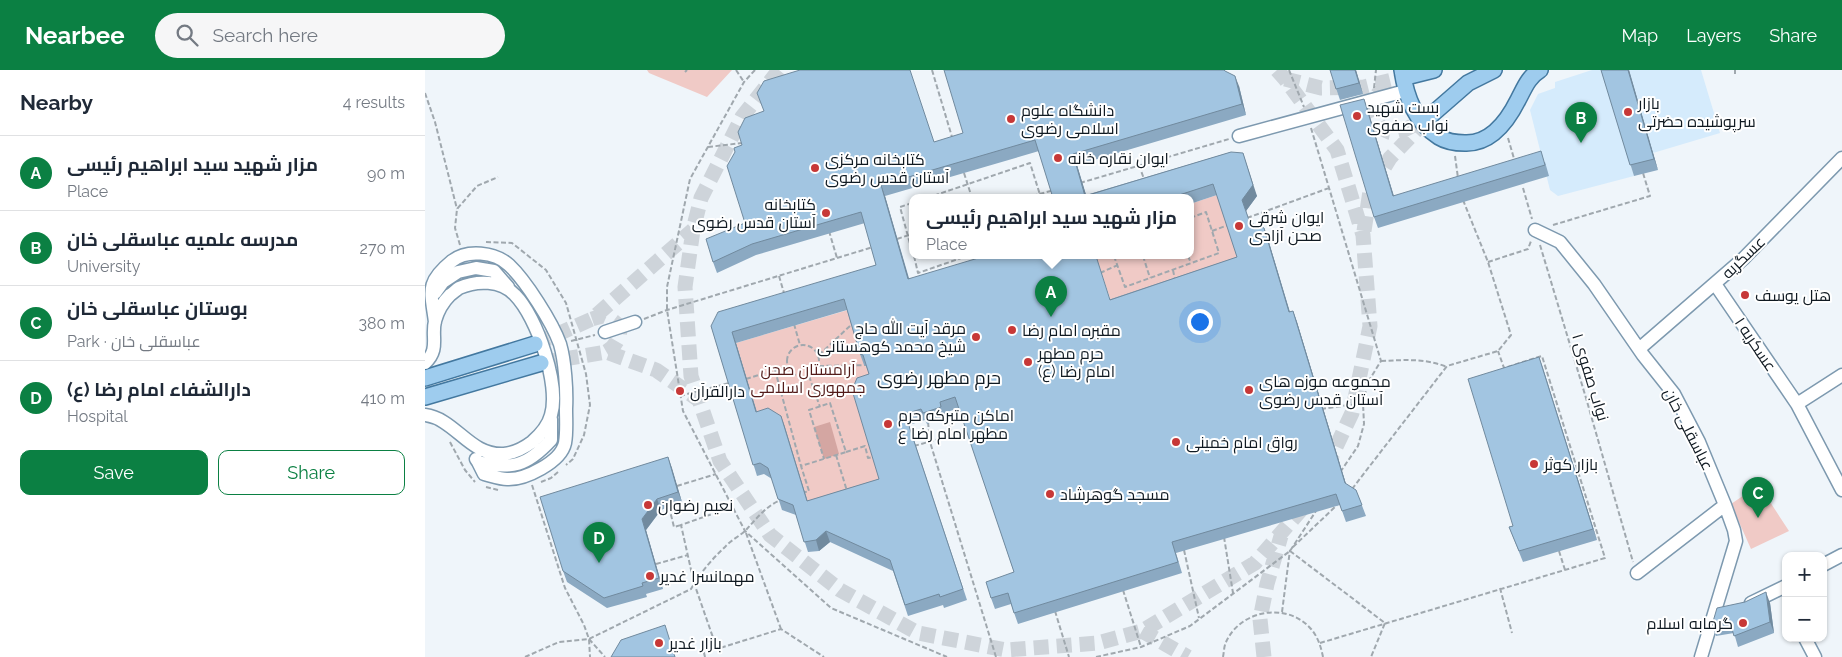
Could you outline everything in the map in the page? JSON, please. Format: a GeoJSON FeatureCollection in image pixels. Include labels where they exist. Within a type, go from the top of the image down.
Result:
{"type":"FeatureCollection","features":[{"type":"Feature","properties":{"kind":"main road"},"geometry":{"type":"LineString","coordinates":[[1434,70],[1406,73],[1405,91],[1417,116],[1428,130],[1443,140],[1453,143],[1472,143],[1489,138],[1500,128],[1515,107],[1525,84],[1540,70]]}},
{"type":"Feature","properties":{"kind":"main road"},"geometry":{"type":"LineString","coordinates":[[1429,117],[1468,83],[1494,70]]}},
{"type":"Feature","properties":{"kind":"main road"},"geometry":{"type":"LineString","coordinates":[[425,378],[541,352]]}},
{"type":"Feature","properties":{"kind":"main road"},"geometry":{"type":"LineString","coordinates":[[425,398],[541,352]]}},
{"type":"Feature","properties":{"kind":"street"},"geometry":{"type":"LineString","coordinates":[[1239,136],[1405,91]]}},
{"type":"Feature","properties":{"kind":"street","name":"عسگریه"},"geometry":{"type":"LineString","coordinates":[[1639,349],[1744,258],[1842,158]]}},
{"type":"Feature","properties":{"kind":"street","name":"عباسقلی خان"},"geometry":{"type":"LineString","coordinates":[[1535,230],[1560,242],[1594,284],[1639,349],[1674,394],[1699,442],[1725,504],[1736,541],[1701,657]]}},
{"type":"Feature","properties":{"kind":"street"},"geometry":{"type":"LineString","coordinates":[[425,363],[435,349],[435,322],[431,287],[440,271],[455,259],[473,254],[491,255],[508,264],[540,306],[563,344],[567,393],[565,445],[550,463],[529,475],[507,479],[485,474],[464,439]]}},
{"type":"Feature","properties":{"kind":"street"},"geometry":{"type":"LineString","coordinates":[[432,296],[443,282],[458,272],[476,268],[494,271],[515,294],[526,311],[553,393],[551,440],[537,455],[518,464],[498,467],[478,462]]}},
{"type":"Feature","properties":{"kind":"street"},"geometry":{"type":"LineString","coordinates":[[435,322],[442,302],[457,288],[477,282],[497,284],[515,294]]}},
{"type":"Feature","properties":{"kind":"street","name":"عسکریه ۱"},"geometry":{"type":"LineString","coordinates":[[1715,284],[1797,404],[1842,490]]}},
{"type":"Feature","properties":{"kind":"street"},"geometry":{"type":"LineString","coordinates":[[605,332],[635,322]]}},
{"type":"Feature","properties":{"kind":"street"},"geometry":{"type":"LineString","coordinates":[[541,352],[563,344]]}},
{"type":"Feature","properties":{"kind":"street"},"geometry":{"type":"LineString","coordinates":[[1797,404],[1842,375]]}},
{"type":"Feature","properties":{"kind":"street"},"geometry":{"type":"LineString","coordinates":[[425,415],[434,416],[449,425],[464,439],[483,451],[504,454],[525,448],[542,434],[551,415]]}},
{"type":"Feature","properties":{"kind":"street"},"geometry":{"type":"LineString","coordinates":[[1637,574],[1725,504]]}},
{"type":"Feature","properties":{"kind":"street"},"geometry":{"type":"LineString","coordinates":[[1827,564],[1842,555]]}},
{"type":"Feature","properties":{"kind":"street"},"geometry":{"type":"LineString","coordinates":[[1715,612],[1747,605],[1782,593]]}},
{"type":"Feature","properties":{"kind":"street"},"geometry":{"type":"LineString","coordinates":[[1807,642],[1815,657]]}},
{"type":"Feature","properties":{"kind":"path"},"geometry":{"type":"LineString","coordinates":[[736,70],[744,82]]}},
{"type":"Feature","properties":{"kind":"path"},"geometry":{"type":"LineString","coordinates":[[755,70],[744,82],[690,178],[667,287],[667,310],[683,412],[745,530],[781,629],[824,657]]}},
{"type":"Feature","properties":{"kind":"path"},"geometry":{"type":"LineString","coordinates":[[932,70],[954,141]]}},
{"type":"Feature","properties":{"kind":"path"},"geometry":{"type":"LineString","coordinates":[[1289,70],[1307,117],[1381,361],[1368,382],[1363,403],[1364,424],[1358,446],[1337,478]]}},
{"type":"Feature","properties":{"kind":"path"},"geometry":{"type":"LineString","coordinates":[[425,93],[435,122],[457,209],[455,228],[461,247]]}},
{"type":"Feature","properties":{"kind":"path"},"geometry":{"type":"LineString","coordinates":[[1500,128],[1507,135],[1517,166]]}},
{"type":"Feature","properties":{"kind":"path"},"geometry":{"type":"LineString","coordinates":[[1074,184],[1239,136]]}},
{"type":"Feature","properties":{"kind":"path"},"geometry":{"type":"LineString","coordinates":[[708,146],[742,143]]}},
{"type":"Feature","properties":{"kind":"path"},"geometry":{"type":"LineString","coordinates":[[1453,143],[1458,180]]}},
{"type":"Feature","properties":{"kind":"path"},"geometry":{"type":"LineString","coordinates":[[939,194],[1030,164],[1040,194],[1059,189]]}},
{"type":"Feature","properties":{"kind":"path"},"geometry":{"type":"LineString","coordinates":[[1139,165],[1144,181]]}},
{"type":"Feature","properties":{"kind":"path"},"geometry":{"type":"LineString","coordinates":[[962,168],[970,194]]}},
{"type":"Feature","properties":{"kind":"path"},"geometry":{"type":"LineString","coordinates":[[1488,262],[1528,249],[1535,230],[1650,196],[1642,169]]}},
{"type":"Feature","properties":{"kind":"path"},"geometry":{"type":"LineString","coordinates":[[457,209],[477,186],[498,177]]}},
{"type":"Feature","properties":{"kind":"path"},"geometry":{"type":"LineString","coordinates":[[1239,221],[1329,188]]}},
{"type":"Feature","properties":{"kind":"path","name":"نواب صفوی ۱"},"geometry":{"type":"LineString","coordinates":[[1523,188],[1637,574]]}},
{"type":"Feature","properties":{"kind":"path"},"geometry":{"type":"LineString","coordinates":[[1349,494],[1447,367],[1498,351],[1511,335],[1488,262],[1462,195]]}},
{"type":"Feature","properties":{"kind":"path"},"geometry":{"type":"LineString","coordinates":[[909,204],[899,207],[909,239]]}},
{"type":"Feature","properties":{"kind":"path"},"geometry":{"type":"LineString","coordinates":[[1116,259],[1125,287],[1219,253],[1206,212],[1194,216]]}},
{"type":"Feature","properties":{"kind":"path"},"geometry":{"type":"LineString","coordinates":[[827,225],[837,258]]}},
{"type":"Feature","properties":{"kind":"path"},"geometry":{"type":"LineString","coordinates":[[1212,231],[1230,225]]}},
{"type":"Feature","properties":{"kind":"path"},"geometry":{"type":"LineString","coordinates":[[889,242],[908,235]]}},
{"type":"Feature","properties":{"kind":"path"},"geometry":{"type":"LineString","coordinates":[[635,322],[667,310],[881,244]]}},
{"type":"Feature","properties":{"kind":"path"},"geometry":{"type":"LineString","coordinates":[[915,259],[918,273],[958,259]]}},
{"type":"Feature","properties":{"kind":"path"},"geometry":{"type":"LineString","coordinates":[[1144,259],[1150,278]]}},
{"type":"Feature","properties":{"kind":"path"},"geometry":{"type":"LineString","coordinates":[[1189,259],[1191,264]]}},
{"type":"Feature","properties":{"kind":"path"},"geometry":{"type":"LineString","coordinates":[[1101,273],[1118,265]]}},
{"type":"Feature","properties":{"kind":"path"},"geometry":{"type":"LineString","coordinates":[[938,266],[940,274]]}},
{"type":"Feature","properties":{"kind":"path"},"geometry":{"type":"LineString","coordinates":[[1173,270],[1178,288]]}},
{"type":"Feature","properties":{"kind":"path"},"geometry":{"type":"LineString","coordinates":[[779,276],[785,294]]}},
{"type":"Feature","properties":{"kind":"path"},"geometry":{"type":"LineString","coordinates":[[792,318],[801,345]]}},
{"type":"Feature","properties":{"kind":"path"},"geometry":{"type":"LineString","coordinates":[[819,355],[853,324]]}},
{"type":"Feature","properties":{"kind":"path"},"geometry":{"type":"LineString","coordinates":[[563,344],[605,332]]}},
{"type":"Feature","properties":{"kind":"path"},"geometry":{"type":"LineString","coordinates":[[806,344],[811,346],[819,355],[819,366],[809,376],[796,376],[788,366],[788,353],[795,346],[806,344]]}},
{"type":"Feature","properties":{"kind":"path"},"geometry":{"type":"LineString","coordinates":[[1498,351],[1506,374]]}},
{"type":"Feature","properties":{"kind":"path"},"geometry":{"type":"LineString","coordinates":[[1320,643],[1605,558],[1542,356],[1504,368]]}},
{"type":"Feature","properties":{"kind":"path"},"geometry":{"type":"LineString","coordinates":[[819,366],[867,366],[874,361]]}},
{"type":"Feature","properties":{"kind":"path"},"geometry":{"type":"LineString","coordinates":[[1381,361],[1433,361],[1447,367]]}},
{"type":"Feature","properties":{"kind":"path"},"geometry":{"type":"LineString","coordinates":[[740,380],[788,366]]}},
{"type":"Feature","properties":{"kind":"path"},"geometry":{"type":"LineString","coordinates":[[775,370],[809,491],[797,494]]}},
{"type":"Feature","properties":{"kind":"path"},"geometry":{"type":"LineString","coordinates":[[809,376],[820,407]]}},
{"type":"Feature","properties":{"kind":"path"},"geometry":{"type":"LineString","coordinates":[[680,396],[735,382]]}},
{"type":"Feature","properties":{"kind":"path"},"geometry":{"type":"LineString","coordinates":[[824,459],[809,410],[830,403],[846,452]]}},
{"type":"Feature","properties":{"kind":"path"},"geometry":{"type":"LineString","coordinates":[[1316,410],[1363,403]]}},
{"type":"Feature","properties":{"kind":"path"},"geometry":{"type":"LineString","coordinates":[[943,407],[953,435]]}},
{"type":"Feature","properties":{"kind":"path"},"geometry":{"type":"LineString","coordinates":[[927,414],[930,442],[996,657]]}},
{"type":"Feature","properties":{"kind":"path"},"geometry":{"type":"LineString","coordinates":[[911,447],[969,430]]}},
{"type":"Feature","properties":{"kind":"path"},"geometry":{"type":"LineString","coordinates":[[801,466],[865,446],[868,458],[873,457]]}},
{"type":"Feature","properties":{"kind":"path"},"geometry":{"type":"LineString","coordinates":[[836,455],[848,492]]}},
{"type":"Feature","properties":{"kind":"path"},"geometry":{"type":"LineString","coordinates":[[677,486],[716,474]]}},
{"type":"Feature","properties":{"kind":"path"},"geometry":{"type":"LineString","coordinates":[[529,475],[565,588],[584,625],[589,640],[590,657]]}},
{"type":"Feature","properties":{"kind":"path"},"geometry":{"type":"LineString","coordinates":[[525,657],[559,642],[589,640],[691,589],[724,547],[745,530],[760,514],[783,499]]}},
{"type":"Feature","properties":{"kind":"path"},"geometry":{"type":"LineString","coordinates":[[1096,657],[1141,647],[1190,626],[1290,551],[1343,500]]}},
{"type":"Feature","properties":{"kind":"path"},"geometry":{"type":"LineString","coordinates":[[1282,612],[1290,551],[1319,505]]}},
{"type":"Feature","properties":{"kind":"path"},"geometry":{"type":"LineString","coordinates":[[669,507],[674,527],[733,507]]}},
{"type":"Feature","properties":{"kind":"path"},"geometry":{"type":"LineString","coordinates":[[681,525],[694,583],[717,649]]}},
{"type":"Feature","properties":{"kind":"path"},"geometry":{"type":"LineString","coordinates":[[745,530],[831,608],[947,657]]}},
{"type":"Feature","properties":{"kind":"path"},"geometry":{"type":"LineString","coordinates":[[1223,532],[1233,594]]}},
{"type":"Feature","properties":{"kind":"path"},"geometry":{"type":"LineString","coordinates":[[1183,544],[1199,619]]}},
{"type":"Feature","properties":{"kind":"path"},"geometry":{"type":"LineString","coordinates":[[1290,551],[1385,623]]}},
{"type":"Feature","properties":{"kind":"path"},"geometry":{"type":"LineString","coordinates":[[1559,551],[1565,570]]}},
{"type":"Feature","properties":{"kind":"path"},"geometry":{"type":"LineString","coordinates":[[656,564],[687,555]]}},
{"type":"Feature","properties":{"kind":"path"},"geometry":{"type":"LineString","coordinates":[[1121,584],[1141,647]]}},
{"type":"Feature","properties":{"kind":"path"},"geometry":{"type":"LineString","coordinates":[[1500,588],[1512,633]]}},
{"type":"Feature","properties":{"kind":"path"},"geometry":{"type":"LineString","coordinates":[[1053,605],[1069,657]]}},
{"type":"Feature","properties":{"kind":"path"},"geometry":{"type":"LineString","coordinates":[[1223,657],[1227,642],[1236,628],[1249,618],[1265,612],[1282,612],[1298,618],[1311,628],[1320,643],[1323,657]]}},
{"type":"Feature","properties":{"kind":"path"},"geometry":{"type":"LineString","coordinates":[[1371,657],[1385,623]]}},
{"type":"Feature","properties":{"kind":"path"},"geometry":{"type":"LineString","coordinates":[[705,657],[704,653],[781,629]]}},
{"type":"Feature","properties":{"kind":"path"},"geometry":{"type":"LineString","coordinates":[[589,640],[605,657]]}},
{"type":"Feature","properties":{"kind":"shaded area"},"geometry":{"type":"Polygon","coordinates":[[[1592,70],[1601,70],[1634,176],[1558,196],[1550,190],[1530,110],[1538,94],[1555,88],[1555,82],[1592,70]]]}},
{"type":"Feature","properties":{"kind":"shaded area"},"geometry":{"type":"Polygon","coordinates":[[[1629,70],[1701,70],[1720,133],[1653,153],[1629,70]]]}},
{"type":"Feature","properties":{"kind":"shaded area"},"geometry":{"type":"Polygon","coordinates":[[[830,422],[839,454],[824,459],[814,427],[830,422]]]}},
{"type":"Feature","properties":{"kind":"green space"},"geometry":{"type":"Polygon","coordinates":[[[647,70],[732,70],[707,97],[649,73],[647,70]]]}},
{"type":"Feature","properties":{"kind":"green space"},"geometry":{"type":"Polygon","coordinates":[[[1217,195],[1241,268],[1114,310],[1097,259],[1194,259],[1194,203],[1217,195]]]}},
{"type":"Feature","properties":{"kind":"green space","name":"آرامستان صحن جمهوری اسلامی"},"geometry":{"type":"Polygon","coordinates":[[[848,310],[873,385],[883,490],[811,512],[785,427],[772,419],[760,423],[736,343],[848,310]]]}},
{"type":"Feature","properties":{"kind":"green space"},"geometry":{"type":"Polygon","coordinates":[[[1759,485],[1789,531],[1751,549],[1731,504],[1759,485]]]}},
{"type":"Feature","properties":{"kind":"building","name":"حرم مطهر امام رضا (ع)"},"geometry":{"type":"Polygon","coordinates":[[[800,70],[910,70],[934,142],[963,133],[944,70],[1224,70],[1235,76],[1242,104],[1073,154],[1084,194],[1052,194],[1035,140],[881,185],[908,279],[975,259],[1097,259],[1110,300],[1237,257],[1213,184],[1182,194],[1092,194],[1231,152],[1243,153],[1253,185],[1242,200],[1250,223],[1264,228],[1289,312],[1293,311],[1345,483],[1356,490],[1362,505],[1342,511],[1336,494],[1172,542],[1178,562],[1014,613],[1008,593],[991,598],[986,582],[1014,572],[955,397],[940,402],[941,407],[923,413],[921,409],[905,414],[963,589],[940,597],[939,594],[905,605],[890,560],[826,531],[816,540],[804,542],[793,505],[778,499],[768,468],[760,463],[753,465],[711,326],[718,312],[876,265],[861,212],[752,244],[713,262],[706,239],[745,223],[727,166],[735,152],[734,148],[742,145],[738,132],[745,118],[764,111],[757,93],[764,81],[800,70]],[[844,299],[732,332],[756,412],[768,408],[781,416],[807,501],[879,479],[852,390],[857,378],[869,374],[863,355],[860,354],[844,299]]]}},
{"type":"Feature","properties":{"kind":"building"},"geometry":{"type":"Polygon","coordinates":[[[1330,70],[1355,70],[1359,83],[1336,89],[1330,70]]]}},
{"type":"Feature","properties":{"kind":"building","name":"بازار سرپوشیده حضرتی"},"geometry":{"type":"Polygon","coordinates":[[[1601,70],[1628,70],[1654,159],[1630,165],[1601,70]]]}},
{"type":"Feature","properties":{"kind":"building"},"geometry":{"type":"Polygon","coordinates":[[[1364,99],[1393,196],[1541,151],[1545,165],[1374,217],[1340,105],[1364,99]]]}},
{"type":"Feature","properties":{"kind":"building","name":"بازار کوثر"},"geometry":{"type":"Polygon","coordinates":[[[1539,357],[1593,529],[1519,551],[1509,527],[1513,526],[1468,379],[1539,357]]]}},
{"type":"Feature","properties":{"kind":"building"},"geometry":{"type":"Polygon","coordinates":[[[668,457],[678,492],[657,499],[642,519],[659,578],[642,583],[643,586],[604,598],[563,571],[540,497],[668,457]]]}},
{"type":"Feature","properties":{"kind":"building"},"geometry":{"type":"Polygon","coordinates":[[[1766,592],[1770,622],[1734,636],[1730,622],[1712,625],[1717,608],[1745,602],[1766,592]]]}},
{"type":"Feature","properties":{"kind":"building"},"geometry":{"type":"Polygon","coordinates":[[[665,625],[675,657],[611,657],[621,640],[665,625]]]}},
{"type":"Feature","properties":{"kind":"tunnel"},"geometry":{"type":"LineString","coordinates":[[779,70],[742,117],[701,198],[693,230],[685,287],[691,376],[699,400],[720,461],[770,535],[840,590],[918,633],[1006,650],[1098,643],[1142,631],[1255,563],[1307,503]]}},
{"type":"Feature","properties":{"kind":"tunnel"},"geometry":{"type":"LineString","coordinates":[[1277,70],[1337,150],[1363,235],[1370,326],[1352,413],[1327,466]]}},
{"type":"Feature","properties":{"kind":"tunnel"},"geometry":{"type":"LineString","coordinates":[[1410,76],[1385,88],[1377,95],[1373,107],[1375,119],[1383,129],[1393,133],[1409,128],[1419,122]]}},
{"type":"Feature","properties":{"kind":"tunnel"},"geometry":{"type":"LineString","coordinates":[[1285,79],[1321,88],[1364,87],[1392,80]]}},
{"type":"Feature","properties":{"kind":"tunnel"},"geometry":{"type":"LineString","coordinates":[[1364,231],[1370,191],[1390,158],[1429,117]]}},
{"type":"Feature","properties":{"kind":"tunnel"},"geometry":{"type":"LineString","coordinates":[[535,344],[592,319],[693,230]]}},
{"type":"Feature","properties":{"kind":"tunnel"},"geometry":{"type":"LineString","coordinates":[[592,319],[605,316],[617,324],[619,328],[620,332],[617,342],[606,352]]}},
{"type":"Feature","properties":{"kind":"tunnel"},"geometry":{"type":"LineString","coordinates":[[541,363],[606,352],[656,370],[699,400]]}},
{"type":"Feature","properties":{"kind":"tunnel"},"geometry":{"type":"LineString","coordinates":[[1264,657],[1260,619],[1267,584],[1281,536]]}},
{"type":"Feature","properties":{"kind":"tunnel"},"geometry":{"type":"LineString","coordinates":[[1142,631],[1188,657]]}},
{"type":"Feature","properties":{"kind":"place","name":"بازار سرپوشیده حضرتی"},"geometry":{"type":"Point","coordinates":[1628,112]}},
{"type":"Feature","properties":{"kind":"place","name":"بست شهید نواب صفوی"},"geometry":{"type":"Point","coordinates":[1357,116]}},
{"type":"Feature","properties":{"kind":"place","name":"دانشگاه علوم اسلامی رضوی"},"geometry":{"type":"Point","coordinates":[1011,119]}},
{"type":"Feature","properties":{"kind":"place","name":"مدرسه علمیه عباسقلی خان"},"geometry":{"type":"Point","coordinates":[1581,143]}},
{"type":"Feature","properties":{"kind":"place","name":"ایوان نقاره خانه"},"geometry":{"type":"Point","coordinates":[1058,158]}},
{"type":"Feature","properties":{"kind":"place","name":"کتابخانه مرکزی آستان قدس رضوی"},"geometry":{"type":"Point","coordinates":[815,168]}},
{"type":"Feature","properties":{"kind":"place","name":"کتابخانه آستان قدس رضوی"},"geometry":{"type":"Point","coordinates":[826,213]}},
{"type":"Feature","properties":{"kind":"place","name":"ایوان شرقی صحن آزادی"},"geometry":{"type":"Point","coordinates":[1239,226]}},
{"type":"Feature","properties":{"kind":"place","name":"هتل یوسف"},"geometry":{"type":"Point","coordinates":[1745,295]}},
{"type":"Feature","properties":{"kind":"place","name":"مزار شهید سید ابراهیم رئیسی"},"geometry":{"type":"Point","coordinates":[1051,317]}},
{"type":"Feature","properties":{"kind":"place","name":"مقبره امام رضا"},"geometry":{"type":"Point","coordinates":[1012,330]}},
{"type":"Feature","properties":{"kind":"place","name":"مرقد آیت الله حاج شیخ محمد کوهستانی"},"geometry":{"type":"Point","coordinates":[976,337]}},
{"type":"Feature","properties":{"kind":"place","name":"حرم مطهر امام رضا (ع)"},"geometry":{"type":"Point","coordinates":[1028,362]}},
{"type":"Feature","properties":{"kind":"place","name":"مجموعه موزه های آستان قدس رضوی"},"geometry":{"type":"Point","coordinates":[1249,390]}},
{"type":"Feature","properties":{"kind":"place","name":"دارالقرآن"},"geometry":{"type":"Point","coordinates":[680,391]}},
{"type":"Feature","properties":{"kind":"place","name":"اماکن متبرکه حرم مطهر امام رضا ع"},"geometry":{"type":"Point","coordinates":[888,424]}},
{"type":"Feature","properties":{"kind":"place","name":"رواق امام خمینی"},"geometry":{"type":"Point","coordinates":[1176,442]}},
{"type":"Feature","properties":{"kind":"place","name":"بازار کوثر"},"geometry":{"type":"Point","coordinates":[1534,464]}},
{"type":"Feature","properties":{"kind":"place","name":"مسجد گوهرشاد"},"geometry":{"type":"Point","coordinates":[1050,494]}},
{"type":"Feature","properties":{"kind":"place","name":"نعیم رضوان"},"geometry":{"type":"Point","coordinates":[648,505]}},
{"type":"Feature","properties":{"kind":"place","name":"بوستان عباسقلی خان"},"geometry":{"type":"Point","coordinates":[1758,518]}},
{"type":"Feature","properties":{"kind":"place","name":"دارالشفاء امام رضا (ع)"},"geometry":{"type":"Point","coordinates":[599,563]}},
{"type":"Feature","properties":{"kind":"place","name":"مهمانسرا غدیر"},"geometry":{"type":"Point","coordinates":[650,576]}},
{"type":"Feature","properties":{"kind":"place","name":"گرمابه اسلام"},"geometry":{"type":"Point","coordinates":[1743,623]}},
{"type":"Feature","properties":{"kind":"place","name":"بازار غدیر"},"geometry":{"type":"Point","coordinates":[659,643]}},
{"type":"Feature","properties":{"kind":"district","name":"حرم مطهر رضوی"},"geometry":{"type":"Point","coordinates":[939,378]}}]}
